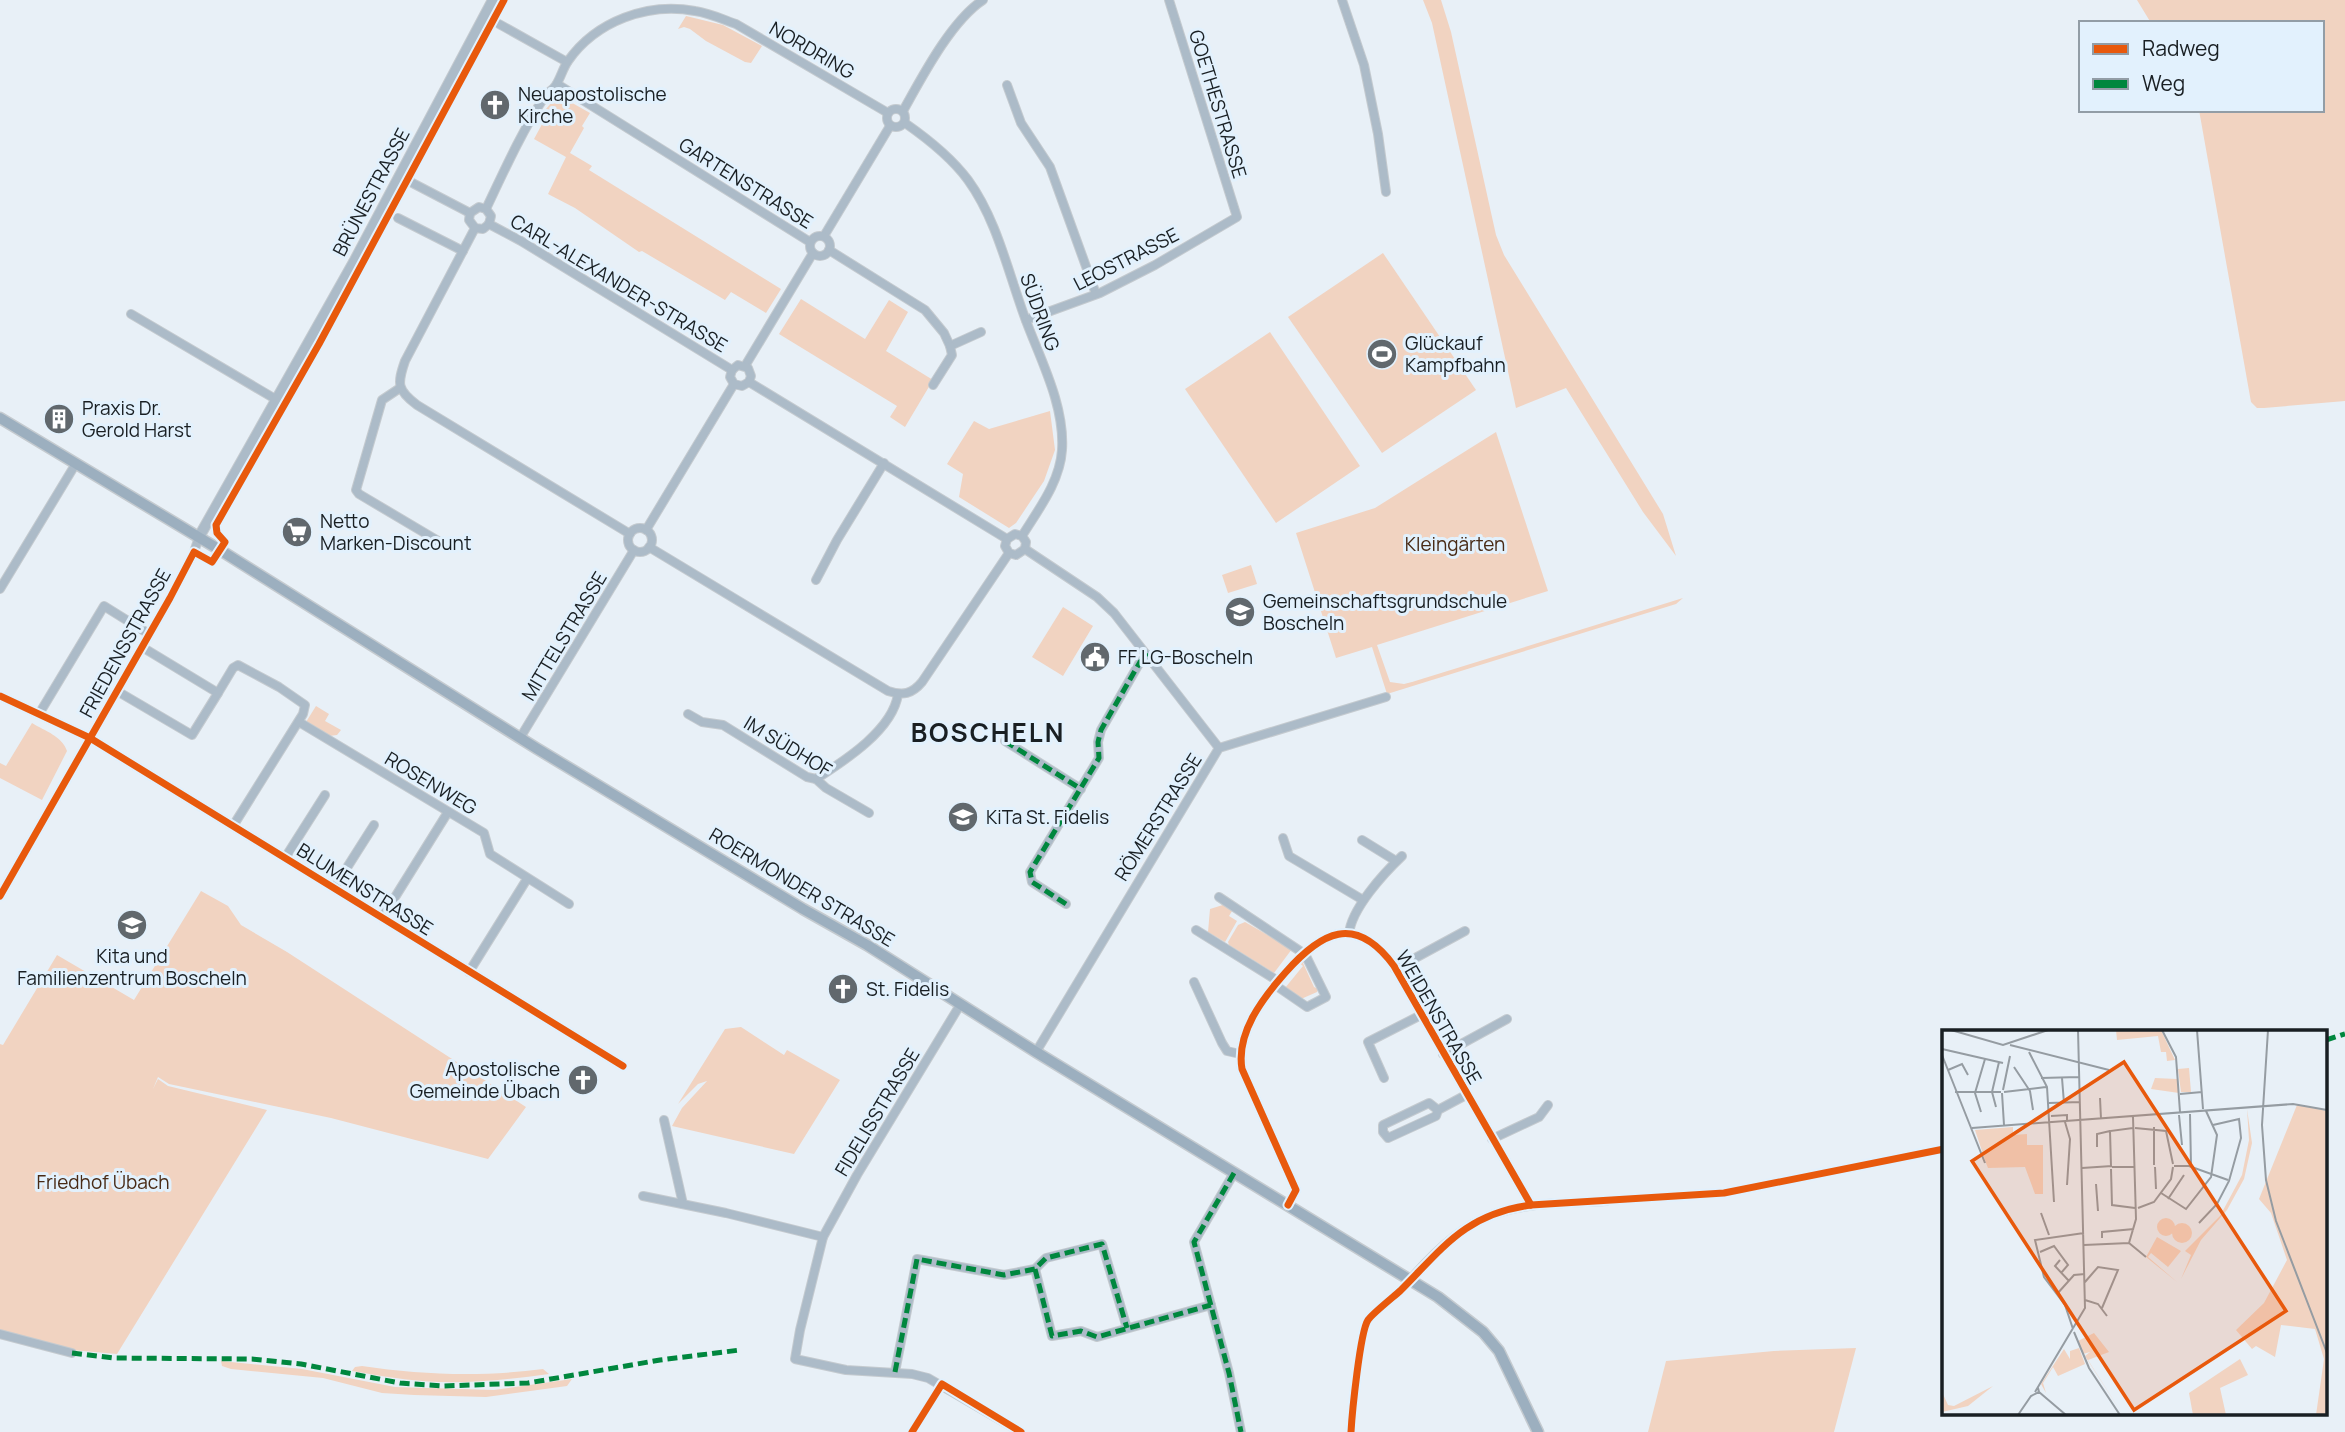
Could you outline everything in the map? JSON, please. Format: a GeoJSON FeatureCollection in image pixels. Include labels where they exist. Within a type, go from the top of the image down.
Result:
{"type":"FeatureCollection","features":[{"type":"Feature","properties":{"kind":"main road","name":"ROERMONDER STRASSE"},"geometry":{"type":"LineString","coordinates":[[0,418],[199,537],[520,738],[867,945],[1462,1314],[1492,1342],[1507,1364],[1538,1432]]}},
{"type":"Feature","properties":{"kind":"street","name":"BRÜNESTRASSE"},"geometry":{"type":"LineString","coordinates":[[199,537],[277,400],[493,0]]}},
{"type":"Feature","properties":{"kind":"street"},"geometry":{"type":"LineString","coordinates":[[652,0],[652,10]]}},
{"type":"Feature","properties":{"kind":"street","name":"GOETHESTRASSE"},"geometry":{"type":"LineString","coordinates":[[1169,0],[1237,217]]}},
{"type":"Feature","properties":{"kind":"street"},"geometry":{"type":"LineString","coordinates":[[1342,0],[1364,65],[1386,192]]}},
{"type":"Feature","properties":{"kind":"street"},"geometry":{"type":"LineString","coordinates":[[903,111],[940,49],[979,1]]}},
{"type":"Feature","properties":{"kind":"street","name":"NORDRING"},"geometry":{"type":"LineString","coordinates":[[486,209],[547,92],[557,84],[568,62],[584,42],[618,20],[652,10],[694,11],[736,24],[888,113]]}},
{"type":"Feature","properties":{"kind":"street"},"geometry":{"type":"LineString","coordinates":[[499,24],[568,62]]}},
{"type":"Feature","properties":{"kind":"street","name":"GARTENSTRASSE"},"geometry":{"type":"LineString","coordinates":[[557,84],[810,242]]}},
{"type":"Feature","properties":{"kind":"street"},"geometry":{"type":"LineString","coordinates":[[1007,85],[1021,123],[1050,167],[1096,294]]}},
{"type":"Feature","properties":{"kind":"street"},"geometry":{"type":"LineString","coordinates":[[897,109],[903,111],[906,116],[905,123],[898,128],[890,126],[888,113],[897,109]]}},
{"type":"Feature","properties":{"kind":"street","name":"SÜDRING"},"geometry":{"type":"LineString","coordinates":[[905,123],[940,150],[958,168],[978,195],[993,227],[1057,402],[1062,449],[1055,478],[1021,536]]}},
{"type":"Feature","properties":{"kind":"street"},"geometry":{"type":"LineString","coordinates":[[824,236],[890,126]]}},
{"type":"Feature","properties":{"kind":"street"},"geometry":{"type":"LineString","coordinates":[[399,176],[470,214]]}},
{"type":"Feature","properties":{"kind":"street"},"geometry":{"type":"LineString","coordinates":[[475,208],[486,209],[491,216],[489,224],[483,229],[475,228],[469,220],[470,214],[475,208]]}},
{"type":"Feature","properties":{"kind":"street","name":"LEOSTRASSE"},"geometry":{"type":"LineString","coordinates":[[1026,320],[1096,294],[1155,265],[1237,217]]}},
{"type":"Feature","properties":{"kind":"street"},"geometry":{"type":"LineString","coordinates":[[398,218],[463,251]]}},
{"type":"Feature","properties":{"kind":"street","name":"CARL-ALEXANDER-STRASSE"},"geometry":{"type":"LineString","coordinates":[[489,224],[732,370]]}},
{"type":"Feature","properties":{"kind":"street"},"geometry":{"type":"LineString","coordinates":[[475,228],[405,361],[399,380],[400,388],[417,405],[629,534]]}},
{"type":"Feature","properties":{"kind":"street"},"geometry":{"type":"LineString","coordinates":[[816,236],[824,236],[829,242],[828,250],[822,255],[813,253],[810,242],[816,236]]}},
{"type":"Feature","properties":{"kind":"street","name":"GARTENSTRASSE"},"geometry":{"type":"LineString","coordinates":[[828,250],[925,310],[944,333],[950,346]]}},
{"type":"Feature","properties":{"kind":"street"},"geometry":{"type":"LineString","coordinates":[[745,366],[813,253]]}},
{"type":"Feature","properties":{"kind":"street"},"geometry":{"type":"LineString","coordinates":[[131,314],[277,400]]}},
{"type":"Feature","properties":{"kind":"street"},"geometry":{"type":"LineString","coordinates":[[933,385],[952,355],[950,346],[981,332]]}},
{"type":"Feature","properties":{"kind":"street"},"geometry":{"type":"LineString","coordinates":[[738,365],[745,366],[751,373],[749,382],[742,386],[734,384],[730,377],[732,370],[738,365]]}},
{"type":"Feature","properties":{"kind":"street"},"geometry":{"type":"LineString","coordinates":[[749,382],[1007,539]]}},
{"type":"Feature","properties":{"kind":"street"},"geometry":{"type":"LineString","coordinates":[[646,530],[734,384]]}},
{"type":"Feature","properties":{"kind":"street"},"geometry":{"type":"LineString","coordinates":[[400,388],[382,400],[356,490],[444,545]]}},
{"type":"Feature","properties":{"kind":"street"},"geometry":{"type":"LineString","coordinates":[[816,580],[884,463]]}},
{"type":"Feature","properties":{"kind":"street"},"geometry":{"type":"LineString","coordinates":[[0,589],[75,465]]}},
{"type":"Feature","properties":{"kind":"street"},"geometry":{"type":"LineString","coordinates":[[635,529],[646,530],[652,539],[649,547],[642,552],[634,550],[628,542],[629,534],[635,529]]}},
{"type":"Feature","properties":{"kind":"street"},"geometry":{"type":"LineString","coordinates":[[1012,535],[1021,536],[1026,542],[1025,549],[1020,554],[1009,553],[1007,539],[1012,535]]}},
{"type":"Feature","properties":{"kind":"street","name":"FRIEDENSSTRASSE"},"geometry":{"type":"LineString","coordinates":[[0,896],[142,647],[194,552],[199,537]]}},
{"type":"Feature","properties":{"kind":"street"},"geometry":{"type":"LineString","coordinates":[[649,547],[888,691],[898,694],[906,694],[922,682],[1009,553]]}},
{"type":"Feature","properties":{"kind":"street"},"geometry":{"type":"LineString","coordinates":[[1025,549],[1097,597],[1124,624],[1219,748]]}},
{"type":"Feature","properties":{"kind":"street","name":"MITTELSTRASSE"},"geometry":{"type":"LineString","coordinates":[[520,738],[634,550]]}},
{"type":"Feature","properties":{"kind":"street"},"geometry":{"type":"LineString","coordinates":[[0,569],[9,574]]}},
{"type":"Feature","properties":{"kind":"street"},"geometry":{"type":"LineString","coordinates":[[39,713],[104,606],[149,634]]}},
{"type":"Feature","properties":{"kind":"street"},"geometry":{"type":"LineString","coordinates":[[142,647],[218,693]]}},
{"type":"Feature","properties":{"kind":"street"},"geometry":{"type":"LineString","coordinates":[[1066,904],[1032,882],[1030,872],[1099,758],[1098,742],[1101,730],[1140,662],[1149,655]]}},
{"type":"Feature","properties":{"kind":"street"},"geometry":{"type":"LineString","coordinates":[[117,691],[192,735],[233,668],[238,665],[244,666],[302,702],[305,709],[299,722],[233,826]]}},
{"type":"Feature","properties":{"kind":"street"},"geometry":{"type":"LineString","coordinates":[[816,779],[848,757],[885,724],[896,707],[898,694]]}},
{"type":"Feature","properties":{"kind":"street","name":"BLUMENSTRASSE"},"geometry":{"type":"LineString","coordinates":[[0,696],[90,738],[623,1066]]}},
{"type":"Feature","properties":{"kind":"street","name":"RÖMERSTRASSE"},"geometry":{"type":"LineString","coordinates":[[1036,1052],[1219,748],[1386,697]]}},
{"type":"Feature","properties":{"kind":"street","name":"IM SÜDHOF"},"geometry":{"type":"LineString","coordinates":[[688,714],[702,722],[723,725],[869,813]]}},
{"type":"Feature","properties":{"kind":"street","name":"ROSENWEG"},"geometry":{"type":"LineString","coordinates":[[299,722],[484,833],[490,853],[569,904]]}},
{"type":"Feature","properties":{"kind":"street"},"geometry":{"type":"LineString","coordinates":[[1006,741],[1081,789]]}},
{"type":"Feature","properties":{"kind":"street"},"geometry":{"type":"LineString","coordinates":[[285,858],[325,795]]}},
{"type":"Feature","properties":{"kind":"street"},"geometry":{"type":"LineString","coordinates":[[382,918],[448,812]]}},
{"type":"Feature","properties":{"kind":"street"},"geometry":{"type":"LineString","coordinates":[[334,888],[374,825]]}},
{"type":"Feature","properties":{"kind":"street"},"geometry":{"type":"LineString","coordinates":[[1283,838],[1289,856],[1363,900]]}},
{"type":"Feature","properties":{"kind":"street"},"geometry":{"type":"LineString","coordinates":[[1288,1205],[1296,1190],[1242,1069],[1240,1054],[1248,1027],[1276,983],[1314,943],[1327,937],[1349,934],[1349,925],[1363,900],[1399,859],[1362,840]]}},
{"type":"Feature","properties":{"kind":"street"},"geometry":{"type":"LineString","coordinates":[[468,972],[527,879]]}},
{"type":"Feature","properties":{"kind":"street"},"geometry":{"type":"LineString","coordinates":[[1196,930],[1307,1007],[1326,997],[1303,952],[1219,897]]}},
{"type":"Feature","properties":{"kind":"street"},"geometry":{"type":"LineString","coordinates":[[1395,969],[1465,931]]}},
{"type":"Feature","properties":{"kind":"street","name":"WEIDENSTRASSE"},"geometry":{"type":"LineString","coordinates":[[1349,934],[1364,938],[1379,947],[1395,969],[1531,1205]]}},
{"type":"Feature","properties":{"kind":"street"},"geometry":{"type":"LineString","coordinates":[[1194,982],[1227,1051],[1240,1054]]}},
{"type":"Feature","properties":{"kind":"street","name":"FIDELISSTRASSE"},"geometry":{"type":"LineString","coordinates":[[895,1372],[846,1370],[795,1359],[823,1237],[857,1175],[960,1005]]}},
{"type":"Feature","properties":{"kind":"street"},"geometry":{"type":"LineString","coordinates":[[1384,1078],[1367,1042],[1421,1015]]}},
{"type":"Feature","properties":{"kind":"street"},"geometry":{"type":"LineString","coordinates":[[1443,1054],[1507,1018]]}},
{"type":"Feature","properties":{"kind":"street"},"geometry":{"type":"LineString","coordinates":[[1438,1110],[1429,1103],[1382,1125],[1383,1132],[1388,1138],[1436,1116],[1438,1110],[1466,1095]]}},
{"type":"Feature","properties":{"kind":"street"},"geometry":{"type":"LineString","coordinates":[[1492,1139],[1539,1117],[1548,1105]]}},
{"type":"Feature","properties":{"kind":"street"},"geometry":{"type":"LineString","coordinates":[[664,1120],[683,1204]]}},
{"type":"Feature","properties":{"kind":"street"},"geometry":{"type":"LineString","coordinates":[[1234,1173],[1194,1242],[1241,1432]]}},
{"type":"Feature","properties":{"kind":"street"},"geometry":{"type":"LineString","coordinates":[[643,1196],[823,1237]]}},
{"type":"Feature","properties":{"kind":"street"},"geometry":{"type":"LineString","coordinates":[[1410,1280],[1460,1231],[1492,1214],[1531,1205],[1606,1201]]}},
{"type":"Feature","properties":{"kind":"street"},"geometry":{"type":"LineString","coordinates":[[1021,1432],[942,1384],[920,1376],[895,1372],[917,1259],[1004,1275],[1035,1269],[1046,1258],[1102,1244],[1127,1328]]}},
{"type":"Feature","properties":{"kind":"street"},"geometry":{"type":"LineString","coordinates":[[1035,1269],[1052,1336],[1081,1331],[1097,1337],[1211,1305]]}},
{"type":"Feature","properties":{"kind":"street"},"geometry":{"type":"LineString","coordinates":[[0,1334],[72,1353]]}},
{"type":"Feature","properties":{"kind":"green space"},"geometry":{"type":"Polygon","coordinates":[[[1423,0],[1441,0],[1451,32],[1496,235],[1504,255],[1663,514],[1676,556],[1643,512],[1566,388],[1516,408],[1432,23],[1423,0]]]}},
{"type":"Feature","properties":{"kind":"green space"},"geometry":{"type":"Polygon","coordinates":[[[2137,0],[2345,0],[2345,401],[2264,408],[2257,408],[2251,402],[2199,112],[2324,112],[2324,21],[2150,21],[2137,0]]]}},
{"type":"Feature","properties":{"kind":"green space"},"geometry":{"type":"Polygon","coordinates":[[[686,16],[723,25],[762,46],[751,63],[745,62],[690,29],[678,29],[686,16]]]}},
{"type":"Feature","properties":{"kind":"green space"},"geometry":{"type":"Polygon","coordinates":[[[555,98],[567,100],[590,113],[570,153],[592,166],[589,170],[781,289],[766,313],[731,292],[725,300],[642,251],[639,252],[575,208],[548,194],[566,157],[534,139],[547,115],[546,109],[555,98]]]}},
{"type":"Feature","properties":{"kind":"green space","name":"Glückauf Kampfbahn"},"geometry":{"type":"Polygon","coordinates":[[[1383,253],[1476,390],[1382,453],[1288,317],[1383,253]]]}},
{"type":"Feature","properties":{"kind":"green space"},"geometry":{"type":"Polygon","coordinates":[[[801,299],[865,339],[889,300],[908,312],[886,351],[933,380],[905,427],[890,417],[897,406],[779,334],[801,299]]]}},
{"type":"Feature","properties":{"kind":"green space"},"geometry":{"type":"Polygon","coordinates":[[[1270,332],[1360,466],[1276,523],[1185,389],[1270,332]]]}},
{"type":"Feature","properties":{"kind":"green space"},"geometry":{"type":"Polygon","coordinates":[[[1050,411],[1055,450],[1044,481],[1016,523],[1009,528],[959,497],[963,474],[947,464],[974,421],[989,429],[1050,411]]]}},
{"type":"Feature","properties":{"kind":"green space","name":"Kleingärten"},"geometry":{"type":"Polygon","coordinates":[[[1496,432],[1548,591],[1377,645],[1390,682],[1412,682],[1683,598],[1676,604],[1387,694],[1372,647],[1336,658],[1296,533],[1375,508],[1496,432]]]}},
{"type":"Feature","properties":{"kind":"green space"},"geometry":{"type":"Polygon","coordinates":[[[1251,565],[1257,584],[1228,593],[1222,575],[1251,565]]]}},
{"type":"Feature","properties":{"kind":"green space"},"geometry":{"type":"Polygon","coordinates":[[[1063,607],[1093,626],[1063,676],[1032,657],[1063,607]]]}},
{"type":"Feature","properties":{"kind":"green space"},"geometry":{"type":"Polygon","coordinates":[[[316,706],[329,714],[325,721],[341,730],[337,735],[329,736],[306,722],[316,706]]]}},
{"type":"Feature","properties":{"kind":"green space"},"geometry":{"type":"Polygon","coordinates":[[[32,723],[57,738],[67,751],[42,800],[0,778],[0,763],[6,766],[32,723]]]}},
{"type":"Feature","properties":{"kind":"green space","name":"Friedhof Übach"},"geometry":{"type":"Polygon","coordinates":[[[201,891],[228,906],[241,925],[526,1107],[488,1159],[331,1118],[169,1084],[158,1077],[153,1089],[158,1079],[168,1086],[267,1110],[117,1354],[72,1350],[0,1331],[0,1044],[3,1045],[57,955],[134,1000],[201,891]]]}},
{"type":"Feature","properties":{"kind":"green space"},"geometry":{"type":"Polygon","coordinates":[[[1226,904],[1234,908],[1229,916],[1237,921],[1225,942],[1208,932],[1210,909],[1226,904]]]}},
{"type":"Feature","properties":{"kind":"green space"},"geometry":{"type":"Polygon","coordinates":[[[1245,922],[1292,949],[1274,973],[1229,945],[1228,942],[1238,925],[1245,922]]]}},
{"type":"Feature","properties":{"kind":"green space"},"geometry":{"type":"Polygon","coordinates":[[[1304,959],[1306,961],[1303,963],[1314,987],[1318,989],[1301,999],[1285,988],[1303,966],[1298,962],[1304,959]]]}},
{"type":"Feature","properties":{"kind":"green space"},"geometry":{"type":"Polygon","coordinates":[[[741,1027],[784,1055],[787,1050],[840,1080],[794,1154],[672,1126],[682,1108],[707,1081],[698,1084],[678,1104],[725,1029],[741,1027]]]}},
{"type":"Feature","properties":{"kind":"green space"},"geometry":{"type":"Polygon","coordinates":[[[1856,1348],[1834,1432],[1648,1432],[1666,1361],[1774,1351],[1856,1348]]]}},
{"type":"Feature","properties":{"kind":"green space"},"geometry":{"type":"Polygon","coordinates":[[[221,1361],[302,1369],[395,1387],[494,1390],[572,1379],[567,1386],[486,1397],[414,1395],[382,1393],[323,1378],[231,1369],[222,1366],[221,1361]]]}},
{"type":"Feature","properties":{"kind":"green space"},"geometry":{"type":"Polygon","coordinates":[[[355,1367],[452,1374],[543,1369],[549,1374],[439,1382],[352,1371],[355,1367]]]}},
{"type":"Feature","properties":{"kind":"marked path"},"geometry":{"type":"LineString","coordinates":[[1066,904],[1032,882],[1030,872],[1099,758],[1098,742],[1101,730],[1140,662],[1149,655]]}},
{"type":"Feature","properties":{"kind":"marked path"},"geometry":{"type":"LineString","coordinates":[[1005,741],[1081,789]]}},
{"type":"Feature","properties":{"kind":"marked path"},"geometry":{"type":"LineString","coordinates":[[2328,1039],[2345,1034]]}},
{"type":"Feature","properties":{"kind":"marked path"},"geometry":{"type":"LineString","coordinates":[[1234,1173],[1194,1242],[1229,1373],[1241,1432]]}},
{"type":"Feature","properties":{"kind":"marked path"},"geometry":{"type":"LineString","coordinates":[[895,1372],[917,1259],[1004,1275],[1035,1269],[1046,1258],[1102,1244],[1127,1328]]}},
{"type":"Feature","properties":{"kind":"marked path"},"geometry":{"type":"LineString","coordinates":[[1035,1269],[1052,1336],[1081,1331],[1097,1337],[1211,1305]]}},
{"type":"Feature","properties":{"kind":"marked path"},"geometry":{"type":"LineString","coordinates":[[72,1353],[114,1358],[252,1359],[301,1364],[400,1383],[443,1386],[528,1383],[660,1360],[740,1350]]}},
{"type":"Feature","properties":{"kind":"cycle path"},"geometry":{"type":"LineString","coordinates":[[0,896],[194,552],[212,562],[225,542],[217,533],[216,525],[319,344],[504,0]]}},
{"type":"Feature","properties":{"kind":"cycle path"},"geometry":{"type":"LineString","coordinates":[[0,696],[90,738],[623,1066]]}},
{"type":"Feature","properties":{"kind":"cycle path"},"geometry":{"type":"LineString","coordinates":[[1288,1205],[1296,1190],[1242,1069],[1243,1042],[1253,1017],[1276,983],[1312,947],[1338,934],[1352,934],[1366,939],[1380,949],[1394,966],[1531,1205]]}},
{"type":"Feature","properties":{"kind":"cycle path"},"geometry":{"type":"LineString","coordinates":[[1351,1432],[1359,1356],[1368,1320],[1443,1247],[1457,1235],[1489,1216],[1531,1205],[1724,1193],[1942,1149]]}},
{"type":"Feature","properties":{"kind":"cycle path"},"geometry":{"type":"LineString","coordinates":[[912,1432],[942,1384],[1021,1432]]}},
{"type":"Feature","properties":{"kind":"place","name":"Neuapostolische Kirche"},"geometry":{"type":"Point","coordinates":[495,105]}},
{"type":"Feature","properties":{"kind":"place","name":"Glückauf Kampfbahn"},"geometry":{"type":"Point","coordinates":[1382,354]}},
{"type":"Feature","properties":{"kind":"place","name":"Praxis Dr. Gerold Harst"},"geometry":{"type":"Point","coordinates":[59,419]}},
{"type":"Feature","properties":{"kind":"place","name":"Netto Marken-Discount"},"geometry":{"type":"Point","coordinates":[297,532]}},
{"type":"Feature","properties":{"kind":"place","name":"Gemeinschaftsgrundschule Boscheln"},"geometry":{"type":"Point","coordinates":[1240,612]}},
{"type":"Feature","properties":{"kind":"place","name":"FF LG-Boscheln"},"geometry":{"type":"Point","coordinates":[1095,657]}},
{"type":"Feature","properties":{"kind":"place","name":"KiTa St. Fidelis"},"geometry":{"type":"Point","coordinates":[963,817]}},
{"type":"Feature","properties":{"kind":"place","name":"Kita und Familienzentrum Boscheln"},"geometry":{"type":"Point","coordinates":[132,925]}},
{"type":"Feature","properties":{"kind":"place","name":"St. Fidelis"},"geometry":{"type":"Point","coordinates":[843,989]}},
{"type":"Feature","properties":{"kind":"place","name":"Apostolische Gemeinde Übach"},"geometry":{"type":"Point","coordinates":[583,1080]}},
{"type":"Feature","properties":{"kind":"district","name":"BOSCHELN"},"geometry":{"type":"Point","coordinates":[988,733]}}]}
